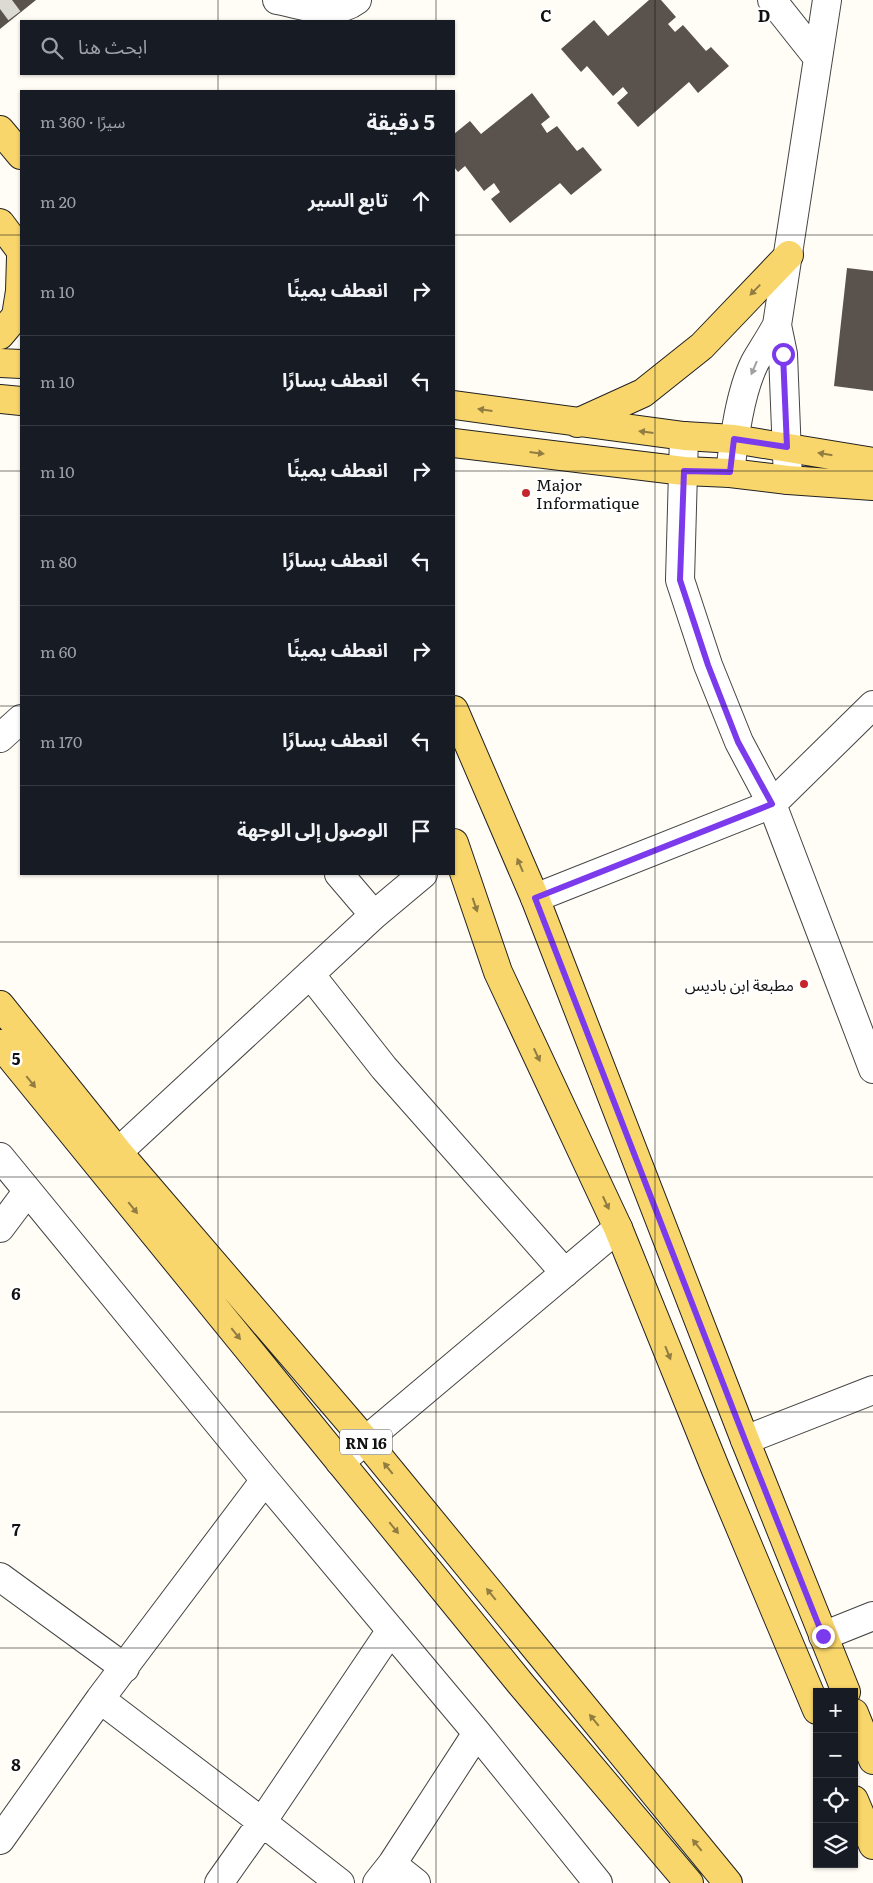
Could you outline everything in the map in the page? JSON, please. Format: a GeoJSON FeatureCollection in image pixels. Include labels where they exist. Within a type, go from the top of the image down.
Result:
{"type":"FeatureCollection","features":[{"type":"Feature","properties":{"kind":"main road"},"geometry":{"type":"LineString","coordinates":[[0,130],[20,154]]}},
{"type":"Feature","properties":{"kind":"main road"},"geometry":{"type":"LineString","coordinates":[[0,223],[20,250]]}},
{"type":"Feature","properties":{"kind":"main road"},"geometry":{"type":"LineString","coordinates":[[577,423],[643,393],[702,346],[788,255]]}},
{"type":"Feature","properties":{"kind":"main road"},"geometry":{"type":"LineString","coordinates":[[0,335],[16,316],[20,291]]}},
{"type":"Feature","properties":{"kind":"main road"},"geometry":{"type":"LineString","coordinates":[[0,362],[20,364]]}},
{"type":"Feature","properties":{"kind":"main road"},"geometry":{"type":"LineString","coordinates":[[0,399],[20,401]]}},
{"type":"Feature","properties":{"kind":"main road"},"geometry":{"type":"LineString","coordinates":[[455,405],[684,436],[734,439],[873,462]]}},
{"type":"Feature","properties":{"kind":"main road"},"geometry":{"type":"LineString","coordinates":[[455,443],[684,471],[730,472],[788,480],[873,486]]}},
{"type":"Feature","properties":{"kind":"main road"},"geometry":{"type":"LineString","coordinates":[[455,463],[484,447]]}},
{"type":"Feature","properties":{"kind":"main road"},"geometry":{"type":"LineString","coordinates":[[455,712],[535,898],[745,1440],[844,1688]]}},
{"type":"Feature","properties":{"kind":"main road"},"geometry":{"type":"LineString","coordinates":[[455,849],[498,972],[618,1228],[712,1461],[813,1701]]}},
{"type":"Feature","properties":{"kind":"main road","name":"RN 16"},"geometry":{"type":"LineString","coordinates":[[0,1004],[118,1152],[365,1440],[728,1883]]}},
{"type":"Feature","properties":{"kind":"main road","name":"RN 16"},"geometry":{"type":"LineString","coordinates":[[0,1044],[520,1683],[689,1883]]}},
{"type":"Feature","properties":{"kind":"main road"},"geometry":{"type":"LineString","coordinates":[[858,1723],[873,1760]]}},
{"type":"Feature","properties":{"kind":"main road"},"geometry":{"type":"LineString","coordinates":[[858,1809],[873,1844]]}},
{"type":"Feature","properties":{"kind":"street"},"geometry":{"type":"LineString","coordinates":[[277,0],[330,10],[351,4],[357,0]]}},
{"type":"Feature","properties":{"kind":"street"},"geometry":{"type":"LineString","coordinates":[[772,0],[818,58]]}},
{"type":"Feature","properties":{"kind":"street"},"geometry":{"type":"LineString","coordinates":[[730,472],[734,439],[748,382],[755,364],[777,325],[827,0]]}},
{"type":"Feature","properties":{"kind":"street"},"geometry":{"type":"LineString","coordinates":[[777,325],[783,354],[788,480]]}},
{"type":"Feature","properties":{"kind":"street"},"geometry":{"type":"LineString","coordinates":[[684,436],[680,580],[708,665],[738,742],[772,804],[873,1069]]}},
{"type":"Feature","properties":{"kind":"street"},"geometry":{"type":"LineString","coordinates":[[535,898],[772,804],[871,710]]}},
{"type":"Feature","properties":{"kind":"street"},"geometry":{"type":"LineString","coordinates":[[0,738],[20,720]]}},
{"type":"Feature","properties":{"kind":"street"},"geometry":{"type":"LineString","coordinates":[[340,875],[374,915]]}},
{"type":"Feature","properties":{"kind":"street"},"geometry":{"type":"LineString","coordinates":[[118,1152],[374,915],[422,875]]}},
{"type":"Feature","properties":{"kind":"street"},"geometry":{"type":"LineString","coordinates":[[310,974],[384,1068],[565,1273]]}},
{"type":"Feature","properties":{"kind":"street"},"geometry":{"type":"LineString","coordinates":[[0,1158],[265,1480],[477,1733],[598,1883]]}},
{"type":"Feature","properties":{"kind":"street"},"geometry":{"type":"LineString","coordinates":[[0,1228],[27,1192]]}},
{"type":"Feature","properties":{"kind":"street"},"geometry":{"type":"LineString","coordinates":[[340,1462],[618,1228]]}},
{"type":"Feature","properties":{"kind":"street"},"geometry":{"type":"LineString","coordinates":[[745,1440],[873,1390]]}},
{"type":"Feature","properties":{"kind":"street"},"geometry":{"type":"LineString","coordinates":[[0,1840],[100,1699],[265,1480]]}},
{"type":"Feature","properties":{"kind":"street"},"geometry":{"type":"LineString","coordinates":[[0,1577],[125,1668]]}},
{"type":"Feature","properties":{"kind":"street"},"geometry":{"type":"LineString","coordinates":[[823,1636],[873,1616]]}},
{"type":"Feature","properties":{"kind":"street"},"geometry":{"type":"LineString","coordinates":[[219,1883],[391,1630]]}},
{"type":"Feature","properties":{"kind":"street"},"geometry":{"type":"LineString","coordinates":[[100,1699],[340,1883]]}},
{"type":"Feature","properties":{"kind":"street"},"geometry":{"type":"LineString","coordinates":[[416,1883],[384,1873],[477,1733]]}},
{"type":"Feature","properties":{"kind":"building"},"geometry":{"type":"Polygon","coordinates":[[[0,0],[36,0],[0,29],[0,0]]]}},
{"type":"Feature","properties":{"kind":"building"},"geometry":{"type":"Polygon","coordinates":[[[649,0],[661,0],[676,17],[668,24],[675,32],[683,25],[706,51],[711,47],[729,66],[698,93],[689,82],[638,127],[617,103],[628,93],[623,87],[613,96],[587,66],[581,72],[561,49],[594,20],[608,36],[649,0]]]}},
{"type":"Feature","properties":{"kind":"building"},"geometry":{"type":"Polygon","coordinates":[[[532,93],[550,117],[541,124],[547,133],[557,126],[577,151],[583,147],[602,170],[571,195],[560,183],[510,223],[491,199],[500,192],[494,183],[484,191],[465,166],[458,172],[455,168],[455,133],[470,121],[481,134],[532,93]]]}},
{"type":"Feature","properties":{"kind":"building"},"geometry":{"type":"Polygon","coordinates":[[[847,268],[873,271],[873,391],[834,386],[847,268]]]}},
{"type":"Feature","properties":{"kind":"tunnel"},"geometry":{"type":"LineString","coordinates":[[0,9],[12,0]]}},
{"type":"Feature","properties":{"kind":"place","name":"Major Informatique"},"geometry":{"type":"Point","coordinates":[526,493]}},
{"type":"Feature","properties":{"kind":"place","name":"مطبعة ابن باديس"},"geometry":{"type":"Point","coordinates":[804,984]}},
{"type":"Feature","properties":{"kind":"route"},"geometry":{"type":"LineString","coordinates":[[783,354],[787,447],[734,439],[730,472],[684,471],[680,580],[708,665],[738,742],[772,804],[535,898],[823,1636]]}}]}
